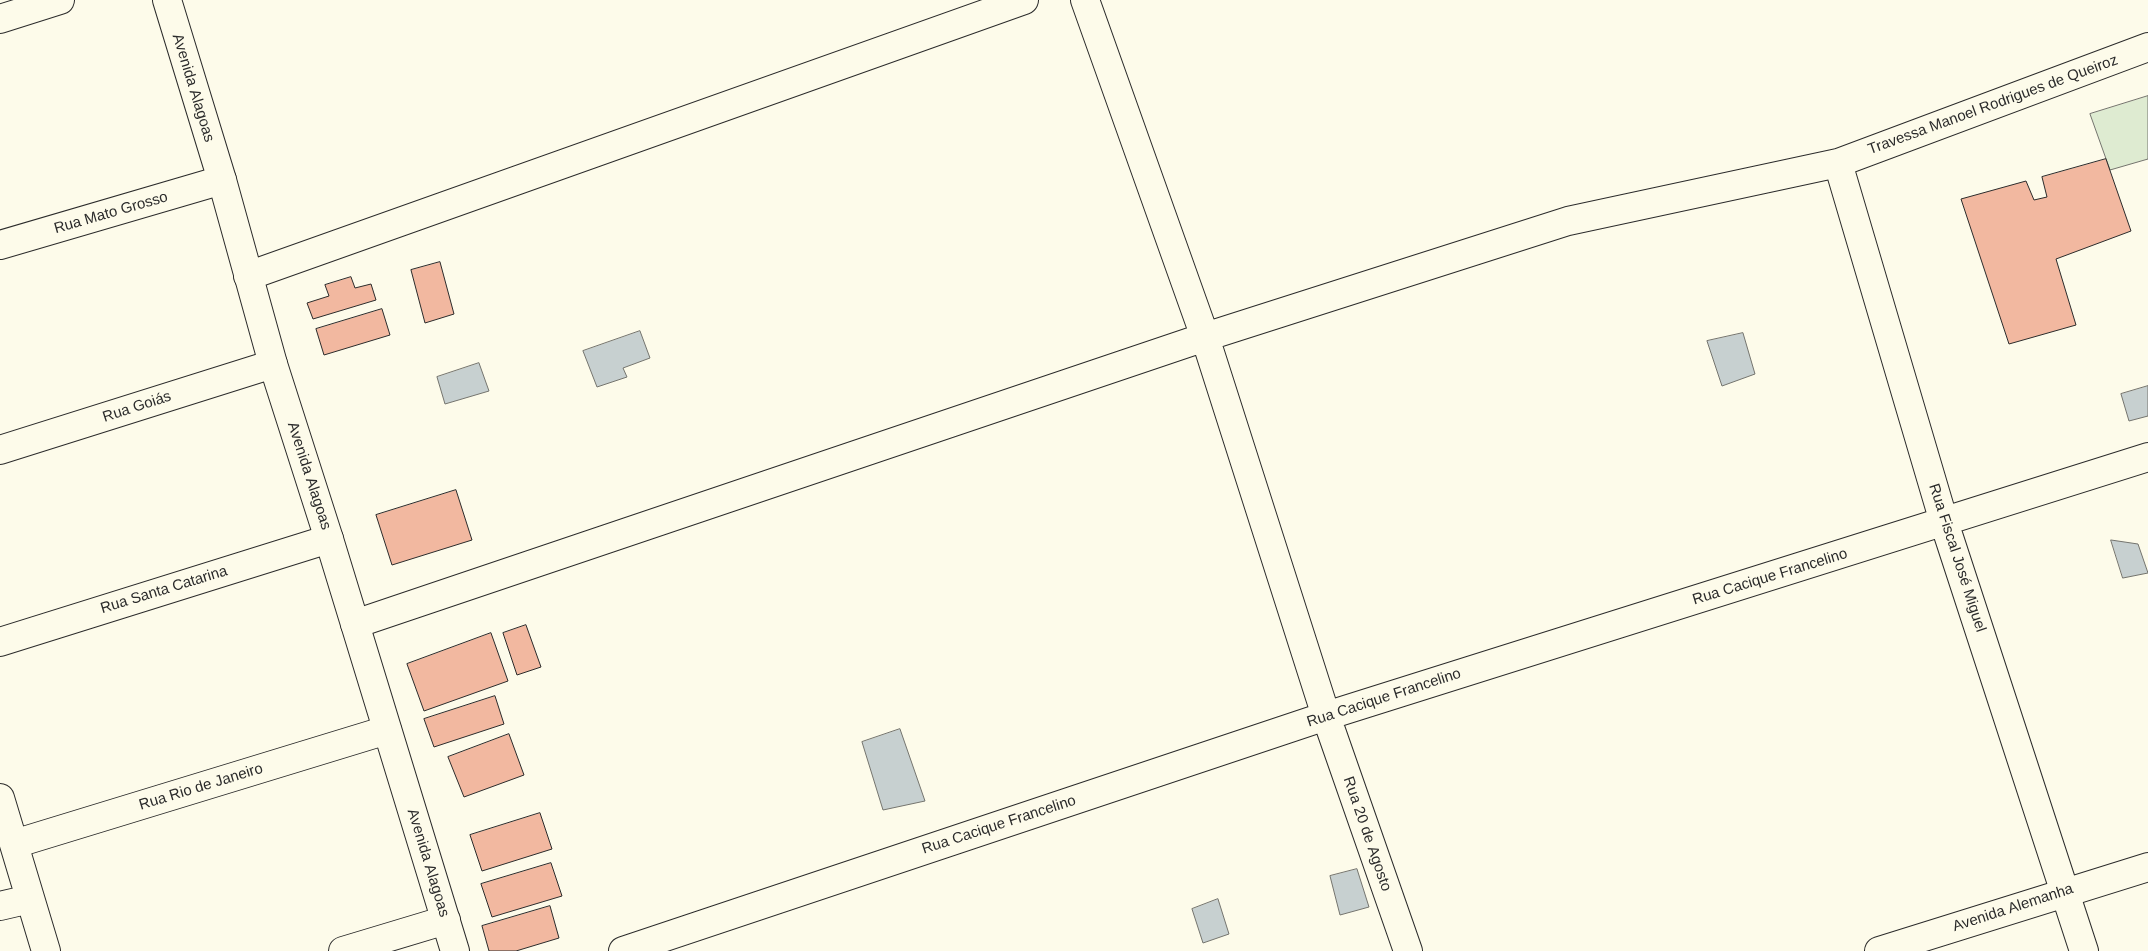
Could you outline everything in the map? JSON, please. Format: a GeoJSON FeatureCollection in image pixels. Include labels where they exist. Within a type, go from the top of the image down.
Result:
{"type":"FeatureCollection","features":[{"type":"Feature","properties":{"kind":"street"},"geometry":{"type":"LineString","coordinates":[[0,19],[60,0]]}},
{"type":"Feature","properties":{"kind":"street","name":"Avenida Alagoas"},"geometry":{"type":"LineString","coordinates":[[167,0],[222,180],[273,364],[329,539],[455,951]]}},
{"type":"Feature","properties":{"kind":"street"},"geometry":{"type":"LineString","coordinates":[[248,276],[1024,0]]}},
{"type":"Feature","properties":{"kind":"street","name":"Rua 20 de Agosto"},"geometry":{"type":"LineString","coordinates":[[1085,0],[1205,337],[1326,716],[1408,951]]}},
{"type":"Feature","properties":{"kind":"street","name":"Travessa Manoel Rodrigues de Queiroz"},"geometry":{"type":"LineString","coordinates":[[355,624],[1205,337],[1568,221],[1838,163],[2148,47]]}},
{"type":"Feature","properties":{"kind":"street","name":"Rua Fiscal José Miguel"},"geometry":{"type":"LineString","coordinates":[[1838,163],[1944,522],[2084,951]]}},
{"type":"Feature","properties":{"kind":"street","name":"Rua Mato Grosso"},"geometry":{"type":"LineString","coordinates":[[0,245],[222,180]]}},
{"type":"Feature","properties":{"kind":"street","name":"Rua Goiás"},"geometry":{"type":"LineString","coordinates":[[0,450],[273,364]]}},
{"type":"Feature","properties":{"kind":"street","name":"Rua Cacique Francelino"},"geometry":{"type":"LineString","coordinates":[[623,951],[1326,716],[2148,456]]}},
{"type":"Feature","properties":{"kind":"street","name":"Rua Santa Catarina"},"geometry":{"type":"LineString","coordinates":[[0,642],[329,539]]}},
{"type":"Feature","properties":{"kind":"street","name":"Rua Rio de Janeiro"},"geometry":{"type":"LineString","coordinates":[[14,844],[387,730]]}},
{"type":"Feature","properties":{"kind":"street"},"geometry":{"type":"LineString","coordinates":[[0,798],[46,951]]}},
{"type":"Feature","properties":{"kind":"street","name":"Avenida Alemanha"},"geometry":{"type":"LineString","coordinates":[[1879,951],[2148,867]]}},
{"type":"Feature","properties":{"kind":"street"},"geometry":{"type":"LineString","coordinates":[[0,906],[30,899]]}},
{"type":"Feature","properties":{"kind":"street"},"geometry":{"type":"LineString","coordinates":[[343,951],[446,920]]}},
{"type":"Feature","properties":{"kind":"green space"},"geometry":{"type":"Polygon","coordinates":[[[2148,96],[2148,159],[2110,170],[2090,114],[2148,96]]]}},
{"type":"Feature","properties":{"kind":"shaded area"},"geometry":{"type":"Polygon","coordinates":[[[640,331],[650,358],[623,368],[627,377],[597,387],[583,351],[640,331]]]}},
{"type":"Feature","properties":{"kind":"shaded area"},"geometry":{"type":"Polygon","coordinates":[[[1743,333],[1755,374],[1722,386],[1707,341],[1743,333]]]}},
{"type":"Feature","properties":{"kind":"shaded area"},"geometry":{"type":"Polygon","coordinates":[[[479,363],[489,391],[445,404],[437,377],[479,363]]]}},
{"type":"Feature","properties":{"kind":"shaded area"},"geometry":{"type":"Polygon","coordinates":[[[2148,386],[2148,416],[2129,421],[2121,394],[2148,386]]]}},
{"type":"Feature","properties":{"kind":"shaded area"},"geometry":{"type":"Polygon","coordinates":[[[2111,540],[2138,544],[2148,573],[2123,578],[2111,540]]]}},
{"type":"Feature","properties":{"kind":"shaded area"},"geometry":{"type":"Polygon","coordinates":[[[900,729],[925,801],[883,810],[862,742],[900,729]]]}},
{"type":"Feature","properties":{"kind":"shaded area"},"geometry":{"type":"Polygon","coordinates":[[[1357,869],[1369,907],[1340,915],[1330,876],[1357,869]]]}},
{"type":"Feature","properties":{"kind":"shaded area"},"geometry":{"type":"Polygon","coordinates":[[[1218,899],[1229,934],[1203,943],[1192,909],[1218,899]]]}},
{"type":"Feature","properties":{"kind":"building"},"geometry":{"type":"Polygon","coordinates":[[[2106,159],[2131,231],[2056,259],[2076,325],[2009,344],[1961,199],[2026,181],[2034,200],[2047,197],[2042,177],[2106,159]]]}},
{"type":"Feature","properties":{"kind":"building"},"geometry":{"type":"Polygon","coordinates":[[[440,262],[454,314],[425,323],[411,270],[440,262]]]}},
{"type":"Feature","properties":{"kind":"building"},"geometry":{"type":"Polygon","coordinates":[[[351,277],[355,288],[371,284],[376,300],[313,319],[307,303],[329,296],[325,285],[351,277]]]}},
{"type":"Feature","properties":{"kind":"building"},"geometry":{"type":"Polygon","coordinates":[[[382,309],[390,335],[324,355],[316,329],[382,309]]]}},
{"type":"Feature","properties":{"kind":"building"},"geometry":{"type":"Polygon","coordinates":[[[456,490],[472,540],[392,565],[376,515],[456,490]]]}},
{"type":"Feature","properties":{"kind":"building"},"geometry":{"type":"Polygon","coordinates":[[[526,625],[541,667],[517,675],[503,633],[526,625]]]}},
{"type":"Feature","properties":{"kind":"building"},"geometry":{"type":"Polygon","coordinates":[[[491,633],[508,681],[424,711],[407,664],[491,633]]]}},
{"type":"Feature","properties":{"kind":"building"},"geometry":{"type":"Polygon","coordinates":[[[495,696],[504,724],[434,747],[424,719],[495,696]]]}},
{"type":"Feature","properties":{"kind":"building"},"geometry":{"type":"Polygon","coordinates":[[[509,734],[524,775],[464,797],[448,757],[509,734]]]}},
{"type":"Feature","properties":{"kind":"building"},"geometry":{"type":"Polygon","coordinates":[[[540,813],[552,849],[482,871],[470,835],[540,813]]]}},
{"type":"Feature","properties":{"kind":"building"},"geometry":{"type":"Polygon","coordinates":[[[551,863],[562,896],[492,917],[481,884],[551,863]]]}},
{"type":"Feature","properties":{"kind":"building"},"geometry":{"type":"Polygon","coordinates":[[[550,906],[559,938],[516,951],[489,951],[482,926],[550,906]]]}}]}
